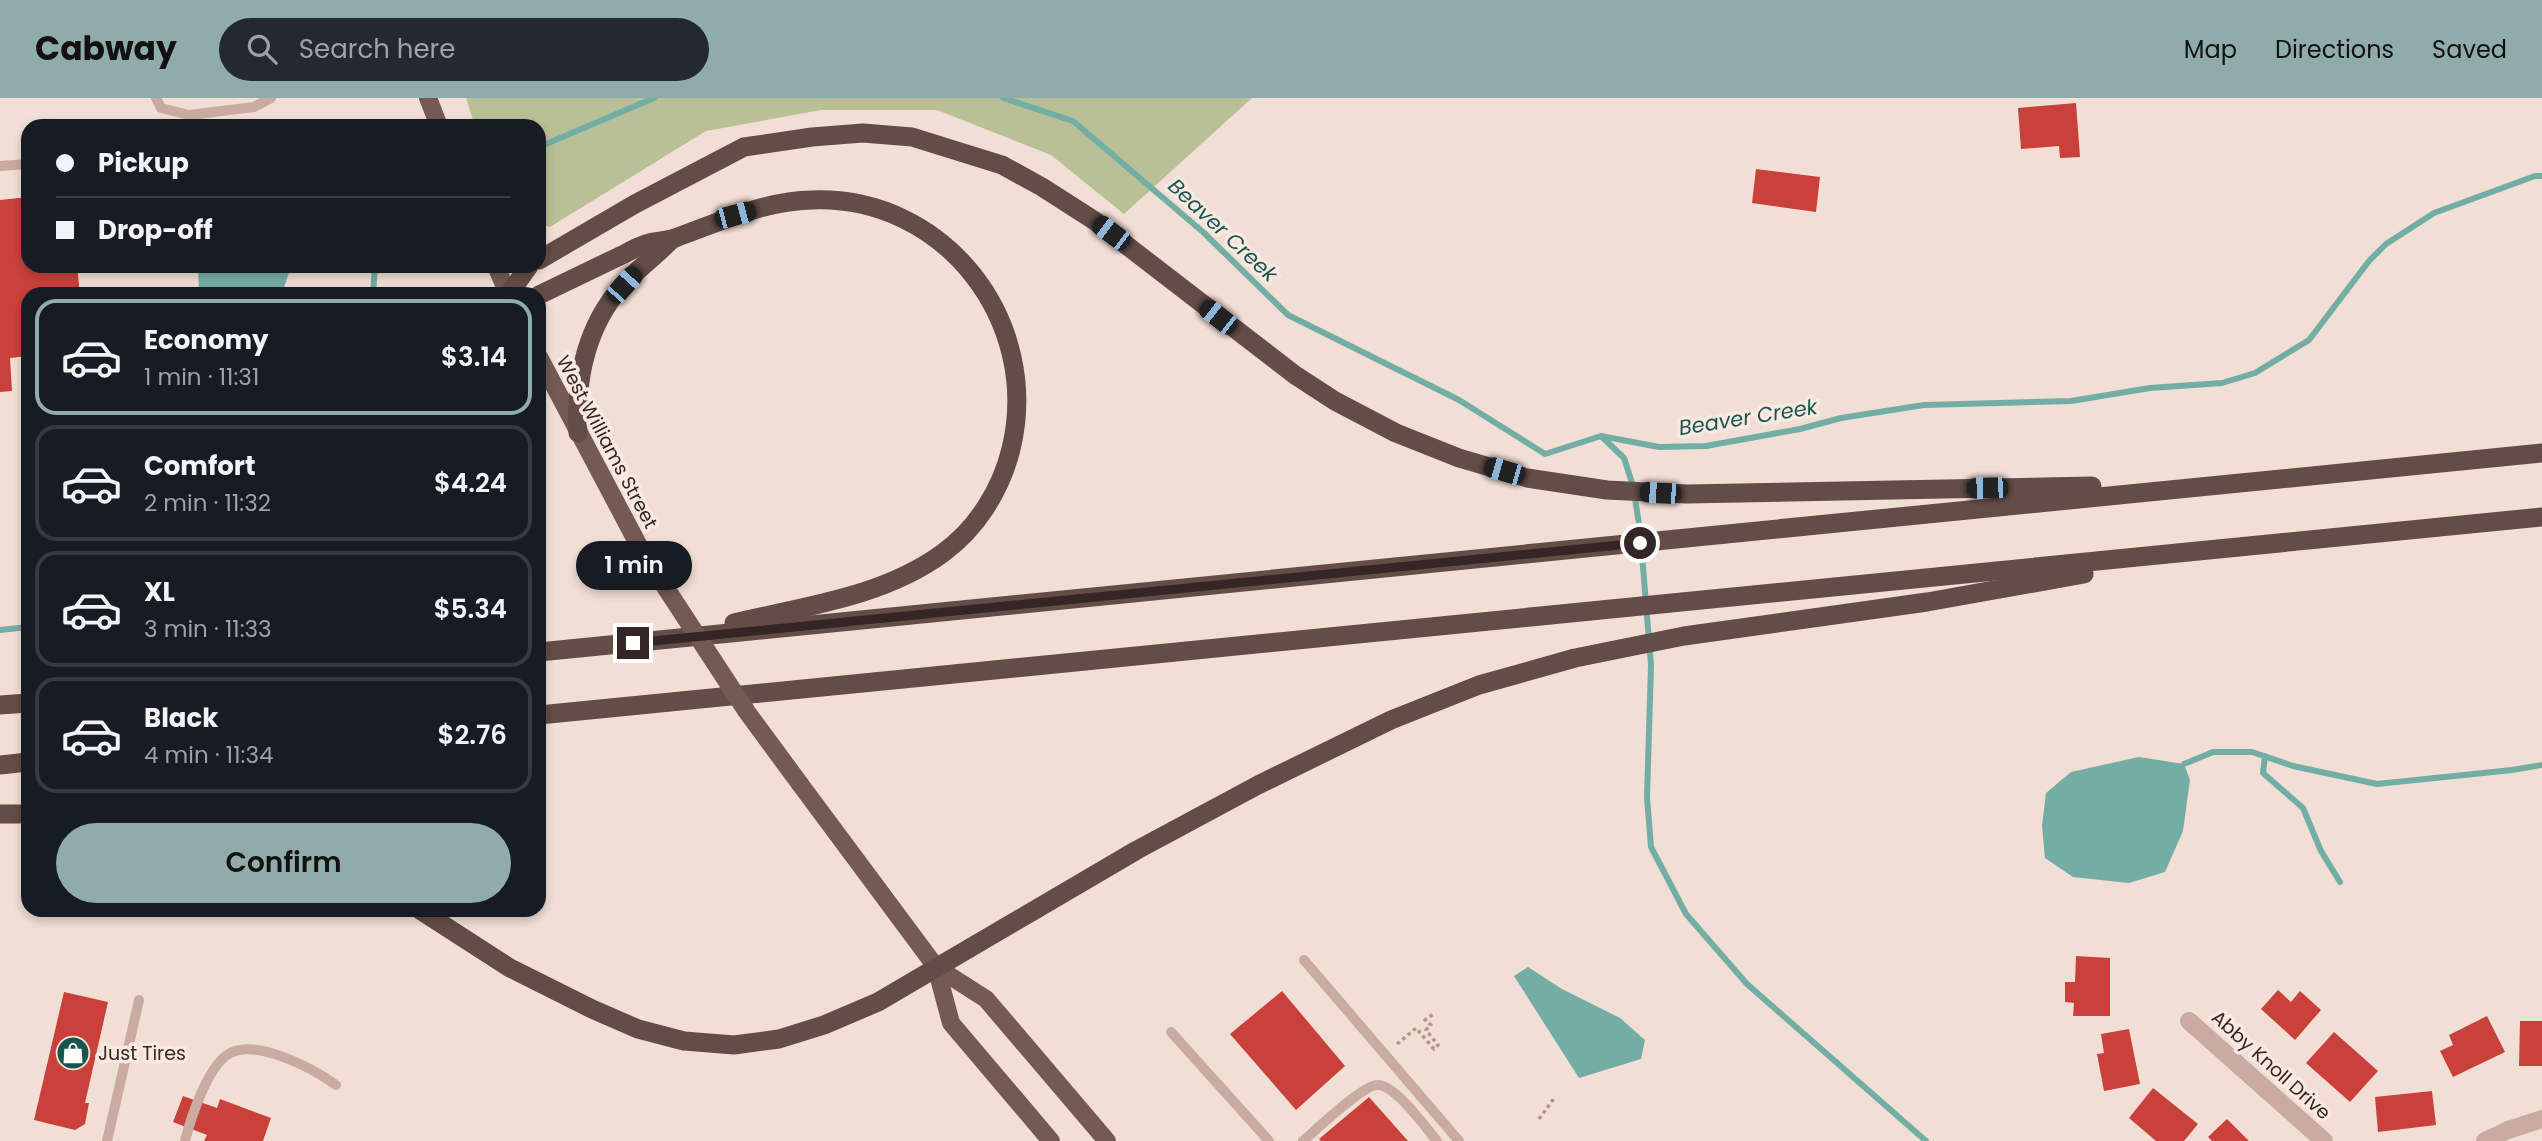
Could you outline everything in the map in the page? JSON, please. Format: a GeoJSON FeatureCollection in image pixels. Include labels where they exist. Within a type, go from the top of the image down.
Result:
{"type":"FeatureCollection","features":[{"type":"Feature","properties":{"kind":"highway"},"geometry":{"type":"LineString","coordinates":[[546,256],[635,204],[744,147],[863,133],[912,137],[1002,164],[1042,187],[1095,221],[1295,375],[1335,401],[1396,433],[1459,458],[1527,478],[1607,490],[1687,494],[2233,483]]}},
{"type":"Feature","properties":{"kind":"highway"},"geometry":{"type":"LineString","coordinates":[[546,292],[648,243],[672,239],[735,215],[774,204],[812,200],[851,202],[891,214],[928,233],[958,257],[987,292],[1003,324],[1018,384],[1017,426],[1006,470],[993,497],[974,524],[944,552],[903,578],[860,594],[657,640]]}},
{"type":"Feature","properties":{"kind":"highway"},"geometry":{"type":"LineString","coordinates":[[578,433],[576,401],[581,366],[596,325],[612,298],[672,239]]}},
{"type":"Feature","properties":{"kind":"highway"},"geometry":{"type":"LineString","coordinates":[[546,651],[2542,453]]}},
{"type":"Feature","properties":{"kind":"highway"},"geometry":{"type":"LineString","coordinates":[[546,714],[2542,517]]}},
{"type":"Feature","properties":{"kind":"highway"},"geometry":{"type":"LineString","coordinates":[[431,917],[510,968],[638,1028],[684,1041],[734,1045],[779,1039],[824,1025],[878,1002],[1137,850],[1258,785],[1391,720],[1479,685],[1575,658],[1684,636],[1927,602],[2239,547]]}},
{"type":"Feature","properties":{"kind":"highway"},"geometry":{"type":"LineString","coordinates":[[0,705],[21,704]]}},
{"type":"Feature","properties":{"kind":"highway"},"geometry":{"type":"LineString","coordinates":[[0,765],[21,763]]}},
{"type":"Feature","properties":{"kind":"highway"},"geometry":{"type":"LineString","coordinates":[[0,814],[21,814]]}},
{"type":"Feature","properties":{"kind":"main road"},"geometry":{"type":"LineString","coordinates":[[428,98],[436,119]]}},
{"type":"Feature","properties":{"kind":"main road","name":"West Williams Street"},"geometry":{"type":"LineString","coordinates":[[546,371],[639,546],[747,712],[936,967]]}},
{"type":"Feature","properties":{"kind":"main road"},"geometry":{"type":"LineString","coordinates":[[936,967],[951,1023],[1051,1141]]}},
{"type":"Feature","properties":{"kind":"main road"},"geometry":{"type":"LineString","coordinates":[[936,967],[986,999],[1107,1141]]}},
{"type":"Feature","properties":{"kind":"street","name":"Abby Knoll Drive"},"geometry":{"type":"LineString","coordinates":[[2189,1020],[2324,1141]]}},
{"type":"Feature","properties":{"kind":"street"},"geometry":{"type":"LineString","coordinates":[[2485,1141],[2542,1119]]}},
{"type":"Feature","properties":{"kind":"lane"},"geometry":{"type":"LineString","coordinates":[[156,98],[161,108],[190,115],[254,107],[271,98]]}},
{"type":"Feature","properties":{"kind":"lane"},"geometry":{"type":"LineString","coordinates":[[0,166],[21,164]]}},
{"type":"Feature","properties":{"kind":"lane"},"geometry":{"type":"LineString","coordinates":[[1304,960],[1459,1141]]}},
{"type":"Feature","properties":{"kind":"lane"},"geometry":{"type":"LineString","coordinates":[[107,1141],[139,1000]]}},
{"type":"Feature","properties":{"kind":"lane"},"geometry":{"type":"LineString","coordinates":[[1171,1032],[1269,1141]]}},
{"type":"Feature","properties":{"kind":"lane"},"geometry":{"type":"LineString","coordinates":[[185,1141],[205,1082],[228,1054],[256,1048],[317,1071],[336,1085]]}},
{"type":"Feature","properties":{"kind":"lane"},"geometry":{"type":"LineString","coordinates":[[1303,1141],[1363,1091],[1376,1085],[1397,1095],[1437,1141]]}},
{"type":"Feature","properties":{"kind":"path"},"geometry":{"type":"LineString","coordinates":[[1397,1044],[1435,1013]]}},
{"type":"Feature","properties":{"kind":"path"},"geometry":{"type":"LineString","coordinates":[[1416,1028],[1434,1049],[1438,1045],[1426,1030],[1431,1025],[1425,1020]]}},
{"type":"Feature","properties":{"kind":"path"},"geometry":{"type":"LineString","coordinates":[[1538,1119],[1555,1097]]}},
{"type":"Feature","properties":{"kind":"green space"},"geometry":{"type":"Polygon","coordinates":[[[466,98],[1252,98],[1124,214],[1051,155],[937,110],[821,110],[706,131],[550,227],[546,226],[546,119],[473,119],[466,98]]]}},
{"type":"Feature","properties":{"kind":"water"},"geometry":{"type":"Polygon","coordinates":[[[198,273],[289,273],[284,287],[199,287],[198,273]]]}},
{"type":"Feature","properties":{"kind":"water"},"geometry":{"type":"Polygon","coordinates":[[[2139,757],[2184,764],[2190,780],[2183,831],[2165,872],[2129,883],[2073,877],[2045,858],[2042,826],[2046,793],[2071,772],[2139,757]]]}},
{"type":"Feature","properties":{"kind":"water"},"geometry":{"type":"Polygon","coordinates":[[[1528,967],[1562,989],[1620,1018],[1645,1040],[1641,1059],[1579,1078],[1514,976],[1528,967]]]}},
{"type":"Feature","properties":{"kind":"building"},"geometry":{"type":"Polygon","coordinates":[[[2076,103],[2080,157],[2060,158],[2059,146],[2021,149],[2018,108],[2076,103]]]}},
{"type":"Feature","properties":{"kind":"building"},"geometry":{"type":"Polygon","coordinates":[[[1756,169],[1820,177],[1816,212],[1752,203],[1756,169]]]}},
{"type":"Feature","properties":{"kind":"building"},"geometry":{"type":"Polygon","coordinates":[[[21,198],[21,273],[78,273],[79,287],[21,287],[21,357],[10,358],[12,391],[0,392],[0,200],[21,198]]]}},
{"type":"Feature","properties":{"kind":"building"},"geometry":{"type":"Polygon","coordinates":[[[2076,956],[2110,958],[2110,1016],[2073,1016],[2074,1003],[2065,1002],[2065,982],[2075,982],[2076,956]]]}},
{"type":"Feature","properties":{"kind":"building"},"geometry":{"type":"Polygon","coordinates":[[[2278,990],[2291,1002],[2300,991],[2321,1010],[2295,1040],[2261,1009],[2278,990]]]}},
{"type":"Feature","properties":{"kind":"building"},"geometry":{"type":"Polygon","coordinates":[[[1282,991],[1345,1066],[1296,1110],[1230,1034],[1282,991]]]}},
{"type":"Feature","properties":{"kind":"building","name":"Just Tires"},"geometry":{"type":"Polygon","coordinates":[[[64,992],[108,1002],[85,1103],[89,1103],[85,1124],[75,1130],[34,1120],[64,992]]]}},
{"type":"Feature","properties":{"kind":"building"},"geometry":{"type":"Polygon","coordinates":[[[2487,1016],[2505,1052],[2453,1077],[2440,1051],[2453,1045],[2449,1035],[2487,1016]]]}},
{"type":"Feature","properties":{"kind":"building"},"geometry":{"type":"Polygon","coordinates":[[[2520,1021],[2542,1021],[2542,1066],[2519,1066],[2520,1021]]]}},
{"type":"Feature","properties":{"kind":"building"},"geometry":{"type":"Polygon","coordinates":[[[2129,1029],[2140,1084],[2104,1091],[2097,1054],[2104,1053],[2101,1034],[2129,1029]]]}},
{"type":"Feature","properties":{"kind":"building"},"geometry":{"type":"Polygon","coordinates":[[[2334,1032],[2378,1071],[2350,1102],[2306,1063],[2334,1032]]]}},
{"type":"Feature","properties":{"kind":"building"},"geometry":{"type":"Polygon","coordinates":[[[2153,1088],[2198,1124],[2184,1141],[2156,1141],[2129,1118],[2153,1088]]]}},
{"type":"Feature","properties":{"kind":"building"},"geometry":{"type":"Polygon","coordinates":[[[2432,1091],[2436,1125],[2378,1132],[2375,1097],[2432,1091]]]}},
{"type":"Feature","properties":{"kind":"building"},"geometry":{"type":"Polygon","coordinates":[[[183,1096],[217,1108],[220,1099],[271,1118],[263,1141],[204,1141],[207,1135],[173,1122],[183,1096]]]}},
{"type":"Feature","properties":{"kind":"building"},"geometry":{"type":"Polygon","coordinates":[[[1369,1097],[1408,1141],[1319,1139],[1369,1097]]]}},
{"type":"Feature","properties":{"kind":"building"},"geometry":{"type":"Polygon","coordinates":[[[2227,1119],[2249,1141],[2212,1141],[2208,1137],[2227,1119]]]}},
{"type":"Feature","properties":{"kind":"waterway","name":"Beaver Creek"},"geometry":{"type":"LineString","coordinates":[[546,144],[654,98]]}},
{"type":"Feature","properties":{"kind":"waterway","name":"Beaver Creek"},"geometry":{"type":"LineString","coordinates":[[1003,98],[1073,121],[1203,232],[1288,315],[1459,400],[1545,454],[1601,436],[1659,447],[1706,446],[1800,429],[1841,418],[1924,405],[2071,401],[2150,388],[2222,383],[2255,373],[2309,340],[2369,261],[2386,244],[2434,213],[2535,176],[2542,176]]}},
{"type":"Feature","properties":{"kind":"waterway","name":"Beaver Creek"},"geometry":{"type":"LineString","coordinates":[[374,273],[374,287]]}},
{"type":"Feature","properties":{"kind":"waterway"},"geometry":{"type":"LineString","coordinates":[[1602,437],[1624,458],[1633,486],[1640,530],[1651,665],[1647,797],[1651,847],[1686,914],[1747,984],[1926,1141]]}},
{"type":"Feature","properties":{"kind":"waterway","name":"Beaver Creek"},"geometry":{"type":"LineString","coordinates":[[0,630],[21,628]]}},
{"type":"Feature","properties":{"kind":"waterway"},"geometry":{"type":"LineString","coordinates":[[2184,764],[2213,752],[2252,752],[2293,766],[2377,784],[2542,765]]}},
{"type":"Feature","properties":{"kind":"waterway"},"geometry":{"type":"LineString","coordinates":[[2265,758],[2263,773],[2303,808],[2321,851],[2340,882]]}},
{"type":"Feature","properties":{"kind":"place","name":"Just Tires"},"geometry":{"type":"Point","coordinates":[73,1053]}},
{"type":"Feature","properties":{"kind":"route"},"geometry":{"type":"LineString","coordinates":[[633,643],[1640,543]]}}]}
